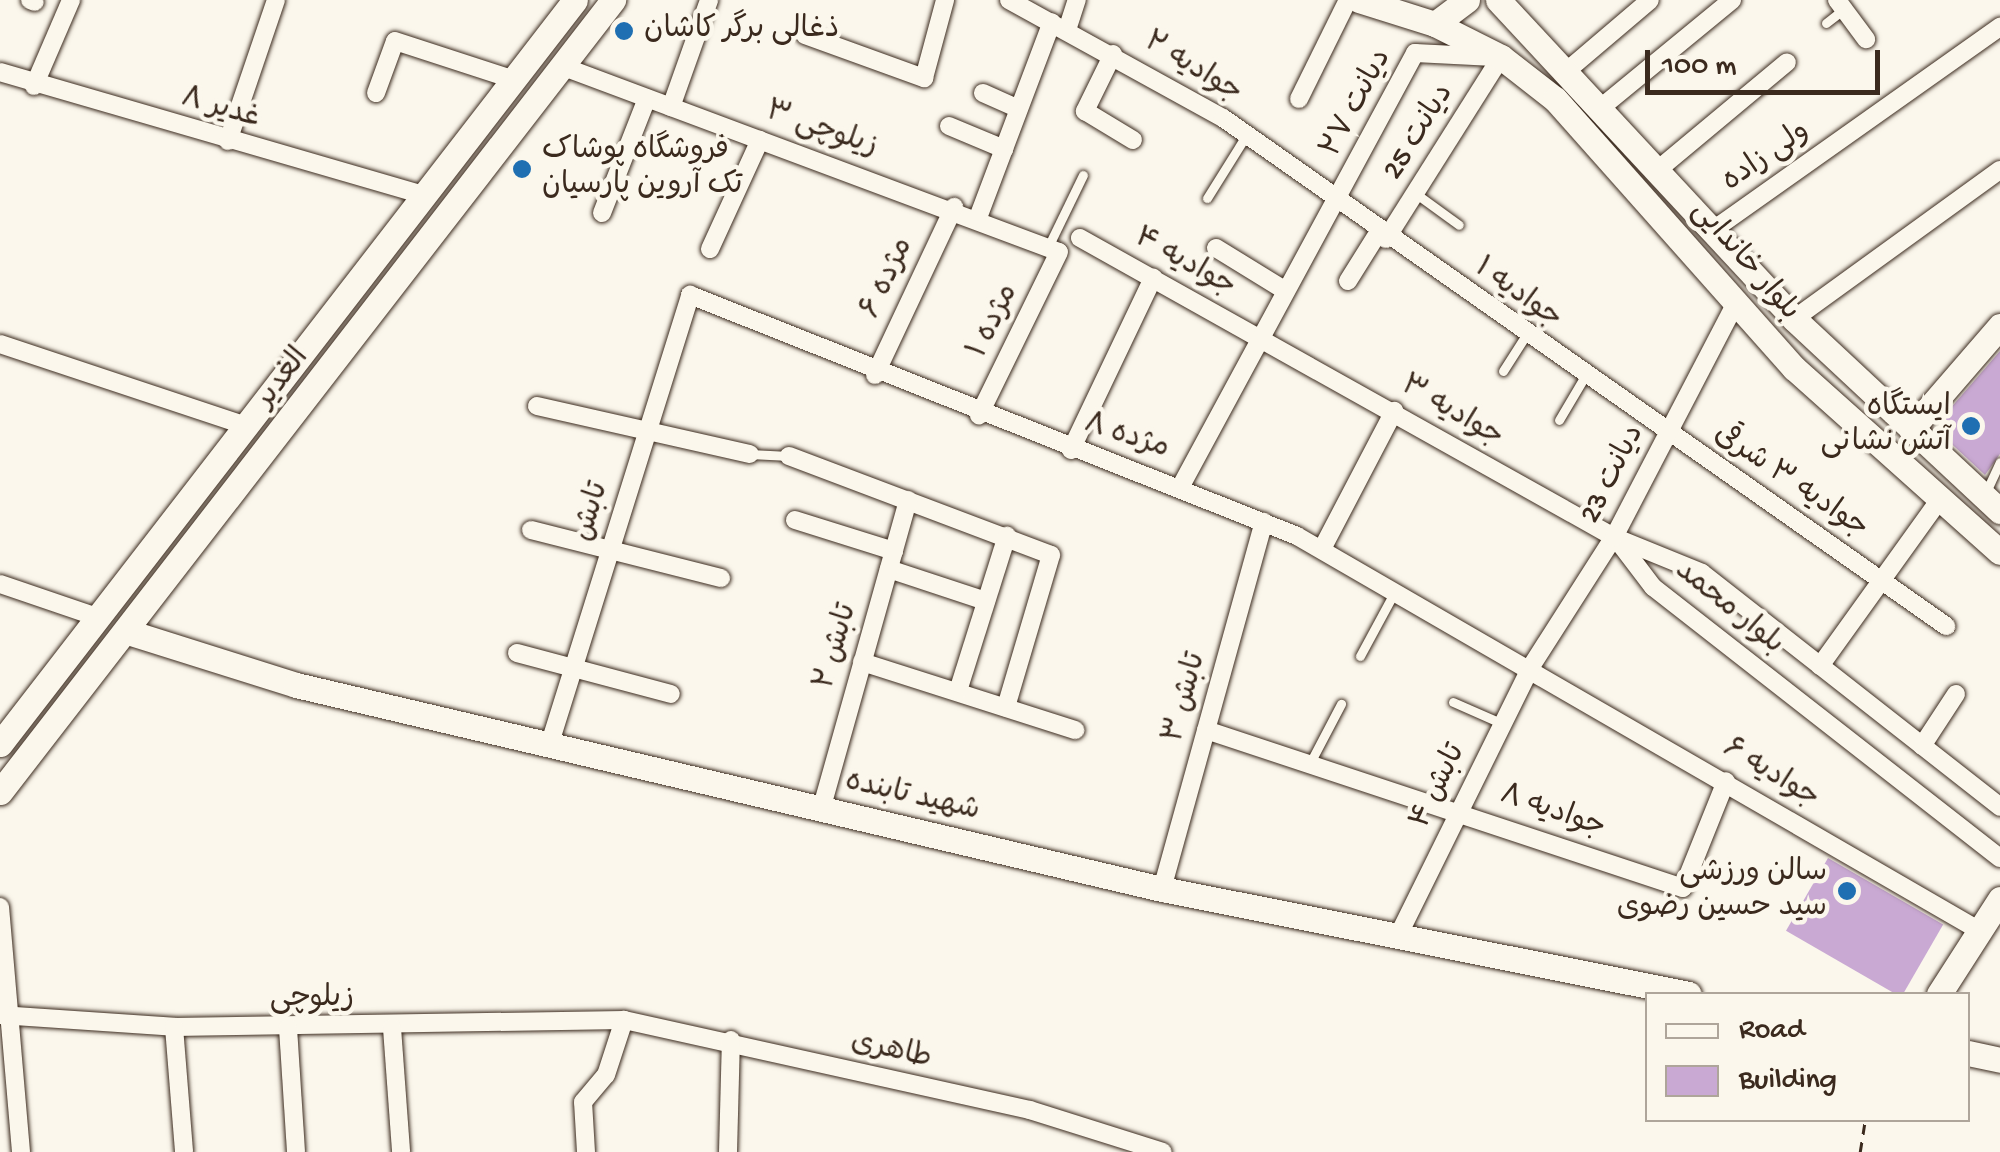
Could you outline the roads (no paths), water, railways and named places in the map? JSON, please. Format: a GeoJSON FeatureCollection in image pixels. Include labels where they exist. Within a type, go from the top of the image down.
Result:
{"type":"FeatureCollection","features":[{"type":"Feature","properties":{"kind":"main road","name":"الغدیر"},"geometry":{"type":"LineString","coordinates":[[0,792],[564,68],[612,0]]}},
{"type":"Feature","properties":{"kind":"main road","name":"بلوار خاندایی"},"geometry":{"type":"LineString","coordinates":[[1359,0],[1435,24],[1501,57],[1574,117],[1736,305],[2000,552]]}},
{"type":"Feature","properties":{"kind":"main road"},"geometry":{"type":"LineString","coordinates":[[1435,24],[1467,0]]}},
{"type":"Feature","properties":{"kind":"main road","name":"بلوار خاندایی"},"geometry":{"type":"LineString","coordinates":[[1498,0],[1568,68],[1794,319],[1911,429],[1995,497]]}},
{"type":"Feature","properties":{"kind":"main road","name":"الغدیر"},"geometry":{"type":"LineString","coordinates":[[0,744],[249,427],[570,7]]}},
{"type":"Feature","properties":{"kind":"main road"},"geometry":{"type":"LineString","coordinates":[[570,7],[591,32]]}},
{"type":"Feature","properties":{"kind":"main road"},"geometry":{"type":"LineString","coordinates":[[1911,429],[2000,326]]}},
{"type":"Feature","properties":{"kind":"main road","name":"شهید تابنده"},"geometry":{"type":"LineString","coordinates":[[128,632],[296,685],[821,810],[1162,889],[1679,992]]}},
{"type":"Feature","properties":{"kind":"main road"},"geometry":{"type":"LineString","coordinates":[[1940,992],[1993,913]]}},
{"type":"Feature","properties":{"kind":"main road"},"geometry":{"type":"LineString","coordinates":[[1970,1054],[2000,1060]]}},
{"type":"Feature","properties":{"kind":"street"},"geometry":{"type":"LineString","coordinates":[[34,86],[71,0]]}},
{"type":"Feature","properties":{"kind":"street"},"geometry":{"type":"LineString","coordinates":[[228,142],[276,0]]}},
{"type":"Feature","properties":{"kind":"street"},"geometry":{"type":"LineString","coordinates":[[672,107],[710,0]]}},
{"type":"Feature","properties":{"kind":"street"},"geometry":{"type":"LineString","coordinates":[[805,35],[924,78],[946,0]]}},
{"type":"Feature","properties":{"kind":"street","name":"جوادیه ۲"},"geometry":{"type":"LineString","coordinates":[[1009,0],[1113,54],[1247,134],[1335,204]]}},
{"type":"Feature","properties":{"kind":"street"},"geometry":{"type":"LineString","coordinates":[[979,215],[1019,108],[1059,26],[1077,0]]}},
{"type":"Feature","properties":{"kind":"street"},"geometry":{"type":"LineString","coordinates":[[1299,99],[1348,0]]}},
{"type":"Feature","properties":{"kind":"street"},"geometry":{"type":"LineString","coordinates":[[1568,68],[1650,0]]}},
{"type":"Feature","properties":{"kind":"street"},"geometry":{"type":"LineString","coordinates":[[1603,106],[1732,0]]}},
{"type":"Feature","properties":{"kind":"street"},"geometry":{"type":"LineString","coordinates":[[1841,4],[1866,40]]}},
{"type":"Feature","properties":{"kind":"street","name":"ولی زاده"},"geometry":{"type":"LineString","coordinates":[[1713,230],[2000,27]]}},
{"type":"Feature","properties":{"kind":"street"},"geometry":{"type":"LineString","coordinates":[[376,93],[395,41],[515,80]]}},
{"type":"Feature","properties":{"kind":"street","name":"دیانت ۲۷"},"geometry":{"type":"LineString","coordinates":[[1335,204],[1415,53],[1501,57]]}},
{"type":"Feature","properties":{"kind":"street"},"geometry":{"type":"LineString","coordinates":[[1113,54],[1085,111],[1133,140]]}},
{"type":"Feature","properties":{"kind":"street","name":"دیانت 25"},"geometry":{"type":"LineString","coordinates":[[1348,281],[1415,193],[1501,57]]}},
{"type":"Feature","properties":{"kind":"street"},"geometry":{"type":"LineString","coordinates":[[1660,168],[1787,62]]}},
{"type":"Feature","properties":{"kind":"street","name":"زیلوچی ۳"},"geometry":{"type":"LineString","coordinates":[[564,68],[979,215],[1054,249]]}},
{"type":"Feature","properties":{"kind":"street","name":"غدیر ۸"},"geometry":{"type":"LineString","coordinates":[[0,72],[34,86],[426,196]]}},
{"type":"Feature","properties":{"kind":"street"},"geometry":{"type":"LineString","coordinates":[[983,93],[1019,108]]}},
{"type":"Feature","properties":{"kind":"street"},"geometry":{"type":"LineString","coordinates":[[602,213],[647,98]]}},
{"type":"Feature","properties":{"kind":"street"},"geometry":{"type":"LineString","coordinates":[[948,126],[1004,149]]}},
{"type":"Feature","properties":{"kind":"street"},"geometry":{"type":"LineString","coordinates":[[710,249],[760,140]]}},
{"type":"Feature","properties":{"kind":"street"},"geometry":{"type":"LineString","coordinates":[[1794,319],[2000,170]]}},
{"type":"Feature","properties":{"kind":"street"},"geometry":{"type":"LineString","coordinates":[[1182,484],[1335,204]]}},
{"type":"Feature","properties":{"kind":"street","name":"جوادیه ۱"},"geometry":{"type":"LineString","coordinates":[[1335,204],[1667,432]]}},
{"type":"Feature","properties":{"kind":"street","name":"مژده ۶"},"geometry":{"type":"LineString","coordinates":[[875,375],[954,206]]}},
{"type":"Feature","properties":{"kind":"street","name":"جوادیه ۴"},"geometry":{"type":"LineString","coordinates":[[1080,238],[1260,337]]}},
{"type":"Feature","properties":{"kind":"street"},"geometry":{"type":"LineString","coordinates":[[1216,248],[1286,291]]}},
{"type":"Feature","properties":{"kind":"street","name":"مژده ۱"},"geometry":{"type":"LineString","coordinates":[[979,415],[1054,249]]}},
{"type":"Feature","properties":{"kind":"street"},"geometry":{"type":"LineString","coordinates":[[1070,450],[1153,278]]}},
{"type":"Feature","properties":{"kind":"street","name":"مژده ۸"},"geometry":{"type":"LineString","coordinates":[[690,295],[875,375],[1070,450],[1182,484],[1322,549],[1532,666]]}},
{"type":"Feature","properties":{"kind":"street","name":"تابش"},"geometry":{"type":"LineString","coordinates":[[549,746],[690,295]]}},
{"type":"Feature","properties":{"kind":"street","name":"دیانت 23"},"geometry":{"type":"LineString","coordinates":[[1532,666],[1614,537],[1736,305]]}},
{"type":"Feature","properties":{"kind":"street","name":"جوادیه ۳"},"geometry":{"type":"LineString","coordinates":[[1260,337],[1614,537]]}},
{"type":"Feature","properties":{"kind":"street"},"geometry":{"type":"LineString","coordinates":[[0,344],[249,427]]}},
{"type":"Feature","properties":{"kind":"street"},"geometry":{"type":"LineString","coordinates":[[537,406],[646,434],[750,454]]}},
{"type":"Feature","properties":{"kind":"street"},"geometry":{"type":"LineString","coordinates":[[1322,549],[1394,411]]}},
{"type":"Feature","properties":{"kind":"street","name":"جوادیه ۳ شرقی"},"geometry":{"type":"LineString","coordinates":[[1667,432],[1946,626]]}},
{"type":"Feature","properties":{"kind":"street"},"geometry":{"type":"LineString","coordinates":[[789,456],[1051,555],[1006,707]]}},
{"type":"Feature","properties":{"kind":"street"},"geometry":{"type":"LineString","coordinates":[[1820,666],[1940,499]]}},
{"type":"Feature","properties":{"kind":"street","name":"تابش ۲"},"geometry":{"type":"LineString","coordinates":[[821,810],[908,500]]}},
{"type":"Feature","properties":{"kind":"street"},"geometry":{"type":"LineString","coordinates":[[795,520],[986,600]]}},
{"type":"Feature","properties":{"kind":"street","name":"تابش ۳"},"geometry":{"type":"LineString","coordinates":[[1162,889],[1264,522]]}},
{"type":"Feature","properties":{"kind":"street"},"geometry":{"type":"LineString","coordinates":[[531,530],[721,578]]}},
{"type":"Feature","properties":{"kind":"street"},"geometry":{"type":"LineString","coordinates":[[958,691],[1007,536]]}},
{"type":"Feature","properties":{"kind":"street","name":"بلوار محمد"},"geometry":{"type":"LineString","coordinates":[[1614,537],[1702,572],[2000,807]]}},
{"type":"Feature","properties":{"kind":"street","name":"بلوار محمد"},"geometry":{"type":"LineString","coordinates":[[1614,537],[1653,587],[2000,858]]}},
{"type":"Feature","properties":{"kind":"street"},"geometry":{"type":"LineString","coordinates":[[0,584],[97,617]]}},
{"type":"Feature","properties":{"kind":"street"},"geometry":{"type":"LineString","coordinates":[[517,653],[671,694]]}},
{"type":"Feature","properties":{"kind":"street"},"geometry":{"type":"LineString","coordinates":[[862,662],[1074,730]]}},
{"type":"Feature","properties":{"kind":"street","name":"تابش ۴"},"geometry":{"type":"LineString","coordinates":[[1398,934],[1532,666]]}},
{"type":"Feature","properties":{"kind":"street","name":"جوادیه ۶"},"geometry":{"type":"LineString","coordinates":[[1532,666],[1726,780],[1993,913]]}},
{"type":"Feature","properties":{"kind":"street"},"geometry":{"type":"LineString","coordinates":[[1922,746],[1956,694]]}},
{"type":"Feature","properties":{"kind":"street","name":"جوادیه ۸"},"geometry":{"type":"LineString","coordinates":[[1206,730],[1460,810],[1683,888],[1726,780]]}},
{"type":"Feature","properties":{"kind":"street"},"geometry":{"type":"LineString","coordinates":[[0,907],[21,1152]]}},
{"type":"Feature","properties":{"kind":"street","name":"زیلوچی"},"geometry":{"type":"LineString","coordinates":[[7,1014],[174,1027],[392,1028],[624,1020]]}},
{"type":"Feature","properties":{"kind":"street"},"geometry":{"type":"LineString","coordinates":[[586,1152],[583,1102],[606,1075],[624,1020]]}},
{"type":"Feature","properties":{"kind":"street","name":"طاهری"},"geometry":{"type":"LineString","coordinates":[[624,1020],[731,1040],[1126,1134],[1144,1149],[1162,1152]]}},
{"type":"Feature","properties":{"kind":"street"},"geometry":{"type":"LineString","coordinates":[[174,1027],[184,1152]]}},
{"type":"Feature","properties":{"kind":"street"},"geometry":{"type":"LineString","coordinates":[[288,1028],[296,1152]]}},
{"type":"Feature","properties":{"kind":"street"},"geometry":{"type":"LineString","coordinates":[[392,1028],[401,1152]]}},
{"type":"Feature","properties":{"kind":"street"},"geometry":{"type":"LineString","coordinates":[[728,1152],[731,1040]]}},
{"type":"Feature","properties":{"kind":"lane"},"geometry":{"type":"LineString","coordinates":[[1826,23],[1841,4]]}},
{"type":"Feature","properties":{"kind":"lane"},"geometry":{"type":"LineString","coordinates":[[1207,198],[1247,134]]}},
{"type":"Feature","properties":{"kind":"lane"},"geometry":{"type":"LineString","coordinates":[[1054,249],[1083,175]]}},
{"type":"Feature","properties":{"kind":"lane"},"geometry":{"type":"LineString","coordinates":[[1415,193],[1459,226]]}},
{"type":"Feature","properties":{"kind":"lane"},"geometry":{"type":"LineString","coordinates":[[1503,370],[1526,335]]}},
{"type":"Feature","properties":{"kind":"lane"},"geometry":{"type":"LineString","coordinates":[[1558,420],[1585,376]]}},
{"type":"Feature","properties":{"kind":"lane"},"geometry":{"type":"LineString","coordinates":[[750,454],[789,456]]}},
{"type":"Feature","properties":{"kind":"lane"},"geometry":{"type":"LineString","coordinates":[[1995,497],[2000,462]]}},
{"type":"Feature","properties":{"kind":"lane"},"geometry":{"type":"LineString","coordinates":[[1360,656],[1396,590]]}},
{"type":"Feature","properties":{"kind":"lane"},"geometry":{"type":"LineString","coordinates":[[1453,702],[1503,724]]}},
{"type":"Feature","properties":{"kind":"lane"},"geometry":{"type":"LineString","coordinates":[[1310,763],[1341,704]]}},
{"type":"Feature","properties":{"kind":"place","name":"ذغالی برگر کاشان"},"geometry":{"type":"Point","coordinates":[624,31]}},
{"type":"Feature","properties":{"kind":"place","name":"فروشگاه پوشاک تک آروین پارسیان"},"geometry":{"type":"Point","coordinates":[522,169]}},
{"type":"Feature","properties":{"kind":"place","name":"ایستگاه آتش نشانی"},"geometry":{"type":"Point","coordinates":[1971,426]}},
{"type":"Feature","properties":{"kind":"place","name":"سالن ورزشی سید حسین رضوی"},"geometry":{"type":"Point","coordinates":[1847,891]}}]}
